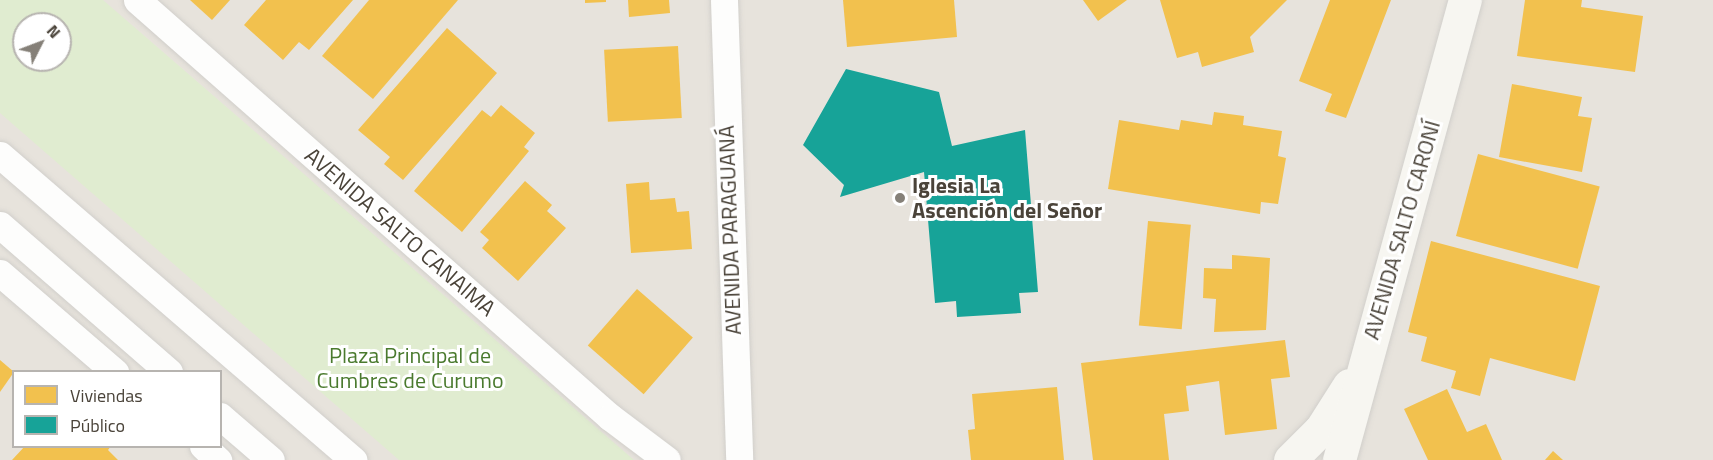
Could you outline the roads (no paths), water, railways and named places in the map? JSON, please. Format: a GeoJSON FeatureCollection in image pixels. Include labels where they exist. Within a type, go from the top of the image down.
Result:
{"type":"FeatureCollection","features":[{"type":"Feature","properties":{"kind":"main road","name":"AVENIDA SALTO CARONÍ"},"geometry":{"type":"LineString","coordinates":[[1339,460],[1363,363],[1465,0]]}},
{"type":"Feature","properties":{"kind":"main road"},"geometry":{"type":"LineString","coordinates":[[1290,460],[1321,429],[1363,363]]}},
{"type":"Feature","properties":{"kind":"street","name":"AVENIDA SALTO CANAIMA"},"geometry":{"type":"LineString","coordinates":[[136,0],[610,417],[667,460]]}},
{"type":"Feature","properties":{"kind":"street","name":"AVENIDA PARAGUANÁ"},"geometry":{"type":"LineString","coordinates":[[724,0],[739,460]]}},
{"type":"Feature","properties":{"kind":"street"},"geometry":{"type":"LineString","coordinates":[[0,155],[352,460]]}},
{"type":"Feature","properties":{"kind":"street"},"geometry":{"type":"LineString","coordinates":[[0,225],[167,370]]}},
{"type":"Feature","properties":{"kind":"street"},"geometry":{"type":"LineString","coordinates":[[0,273],[113,370]]}},
{"type":"Feature","properties":{"kind":"street"},"geometry":{"type":"LineString","coordinates":[[222,418],[271,460]]}},
{"type":"Feature","properties":{"kind":"street"},"geometry":{"type":"LineString","coordinates":[[204,448],[218,460]]}},
{"type":"Feature","properties":{"kind":"place","name":"Iglesia La Ascención del Señor"},"geometry":{"type":"Point","coordinates":[900,198]}},
{"type":"Feature","properties":{"kind":"park label","name":"Plaza Principal de Cumbres de Curumo"},"geometry":{"type":"Point","coordinates":[410,368]}}]}
